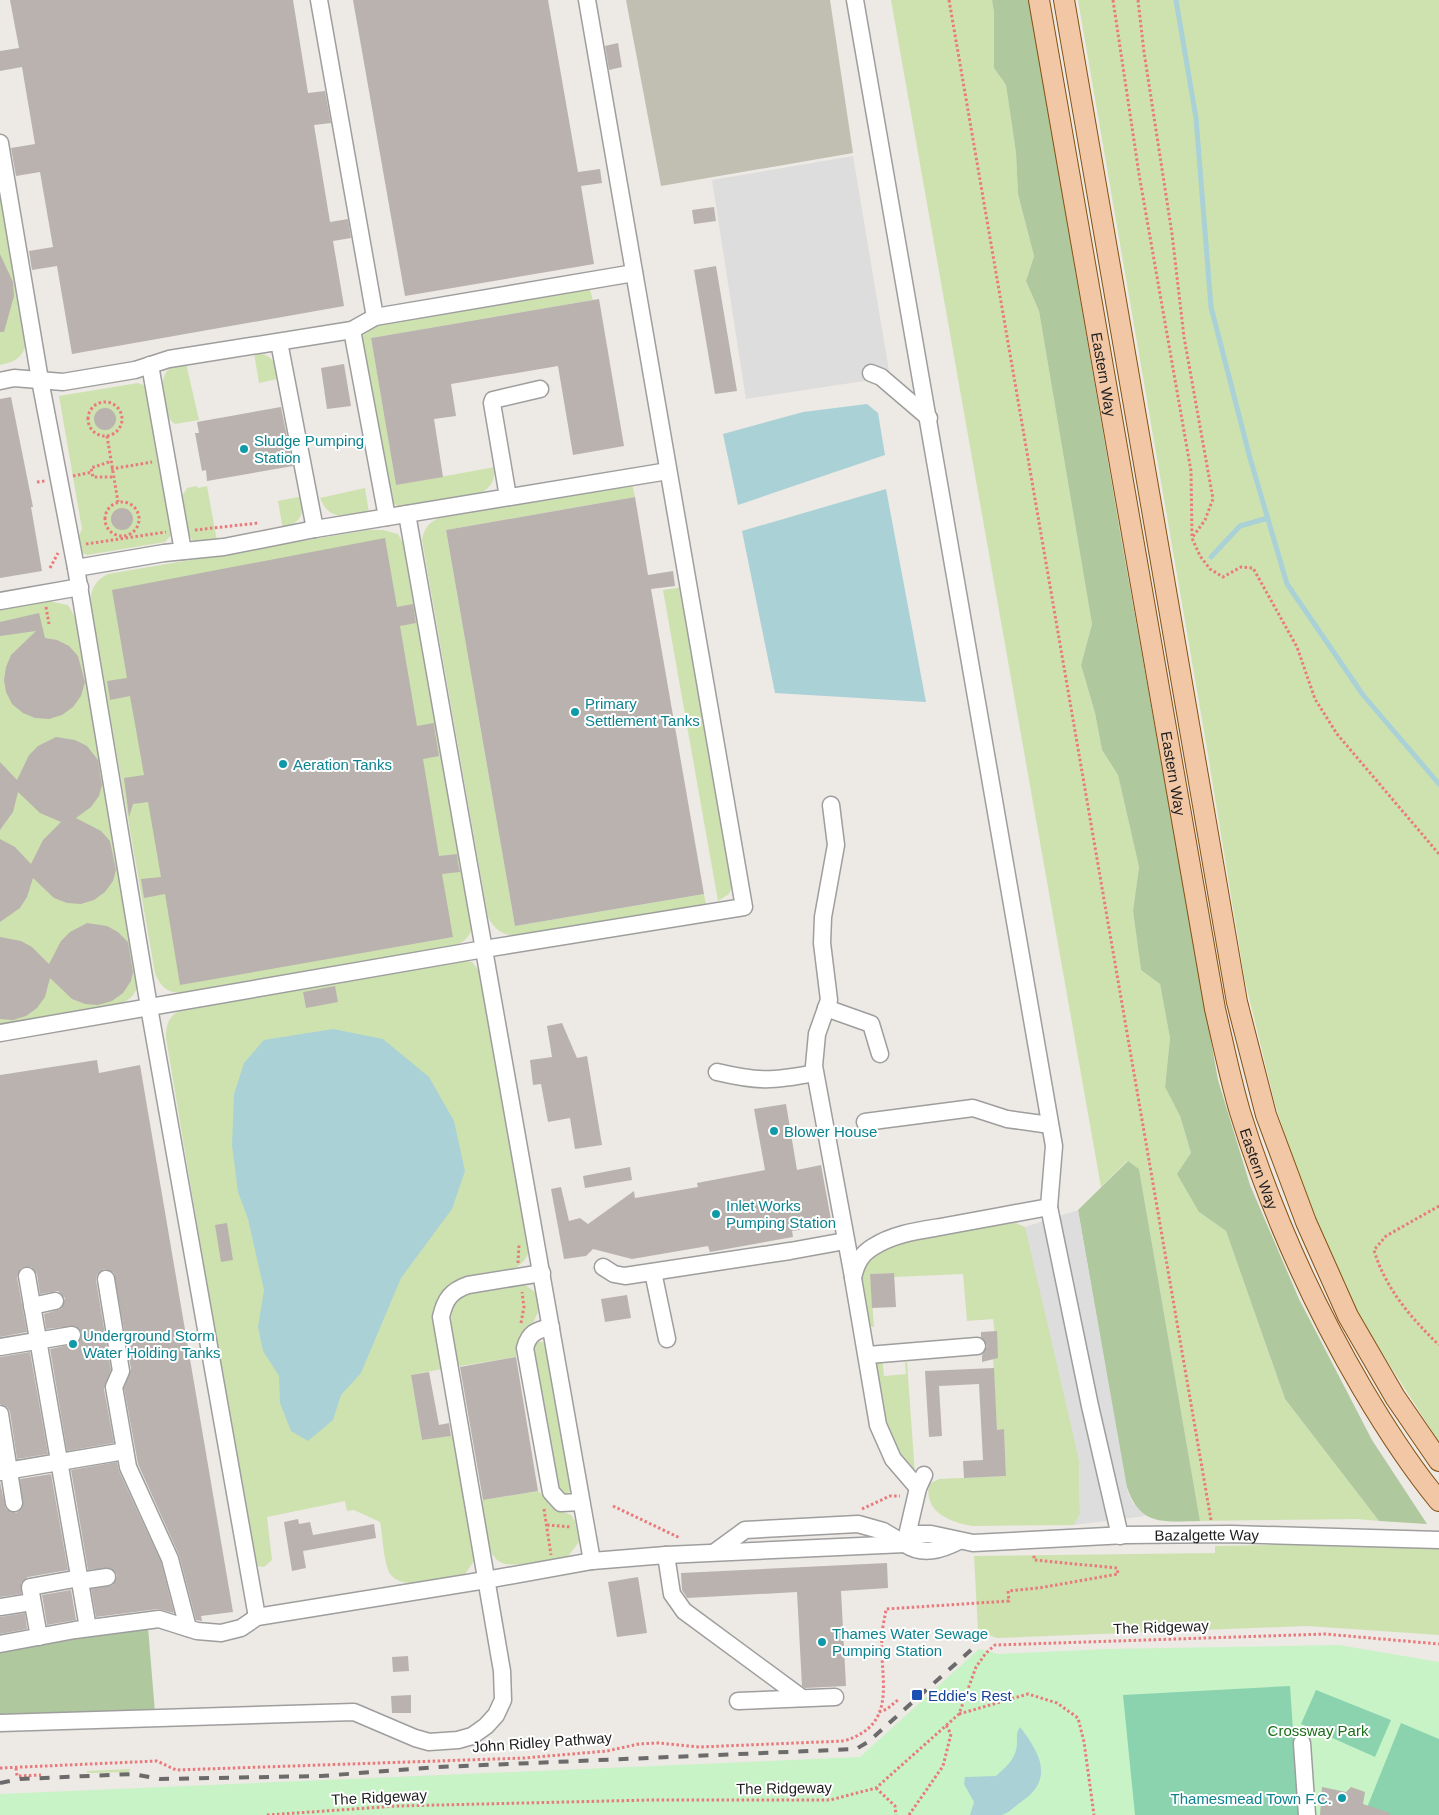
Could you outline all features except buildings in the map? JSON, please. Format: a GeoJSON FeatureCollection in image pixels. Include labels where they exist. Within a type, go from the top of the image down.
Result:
{"type":"FeatureCollection","features":[{"type":"Feature","properties":{"kind":"main road","name":"Eastern Way"},"geometry":{"type":"LineString","coordinates":[[1039,0],[1215,1009],[1240,1110],[1262,1177],[1288,1244],[1335,1341],[1383,1424],[1439,1501]]}},
{"type":"Feature","properties":{"kind":"main road","name":"Eastern Way"},"geometry":{"type":"LineString","coordinates":[[1064,0],[1237,1002],[1266,1115],[1306,1222],[1348,1316],[1395,1397],[1439,1461]]}},
{"type":"Feature","properties":{"kind":"street"},"geometry":{"type":"LineString","coordinates":[[320,0],[375,317]]}},
{"type":"Feature","properties":{"kind":"street"},"geometry":{"type":"LineString","coordinates":[[0,1033],[484,949],[744,907],[587,0]]}},
{"type":"Feature","properties":{"kind":"street"},"geometry":{"type":"LineString","coordinates":[[855,0],[1054,1146],[1049,1208],[1090,1406],[1120,1536]]}},
{"type":"Feature","properties":{"kind":"street"},"geometry":{"type":"LineString","coordinates":[[0,143],[40,380],[80,587],[149,1007],[256,1616],[241,1628],[221,1633],[197,1631],[159,1619],[88,1628],[0,1644]]}},
{"type":"Feature","properties":{"kind":"street"},"geometry":{"type":"LineString","coordinates":[[0,381],[14,378],[63,382],[135,370],[170,359],[352,330],[375,317],[634,273]]}},
{"type":"Feature","properties":{"kind":"street"},"geometry":{"type":"LineString","coordinates":[[352,330],[387,517]]}},
{"type":"Feature","properties":{"kind":"street"},"geometry":{"type":"LineString","coordinates":[[279,342],[316,529]]}},
{"type":"Feature","properties":{"kind":"street"},"geometry":{"type":"LineString","coordinates":[[150,365],[183,551]]}},
{"type":"Feature","properties":{"kind":"street"},"geometry":{"type":"LineString","coordinates":[[871,373],[881,377],[929,418]]}},
{"type":"Feature","properties":{"kind":"street"},"geometry":{"type":"LineString","coordinates":[[508,497],[492,404],[493,400],[540,389]]}},
{"type":"Feature","properties":{"kind":"street"},"geometry":{"type":"LineString","coordinates":[[76,568],[183,551],[224,547],[316,529],[668,471]]}},
{"type":"Feature","properties":{"kind":"street"},"geometry":{"type":"LineString","coordinates":[[408,514],[592,1561]]}},
{"type":"Feature","properties":{"kind":"street"},"geometry":{"type":"LineString","coordinates":[[0,601],[80,587]]}},
{"type":"Feature","properties":{"kind":"street"},"geometry":{"type":"LineString","coordinates":[[831,805],[836,845],[823,917],[822,943],[829,1000],[817,1034],[814,1053],[815,1073],[846,1231],[846,1241],[868,1355],[878,1425],[893,1459],[921,1481],[905,1544]]}},
{"type":"Feature","properties":{"kind":"street"},"geometry":{"type":"LineString","coordinates":[[1192,881],[1215,877]]}},
{"type":"Feature","properties":{"kind":"street"},"geometry":{"type":"LineString","coordinates":[[826,1008],[871,1024],[880,1054]]}},
{"type":"Feature","properties":{"kind":"street"},"geometry":{"type":"LineString","coordinates":[[717,1072],[751,1080],[776,1081],[815,1073]]}},
{"type":"Feature","properties":{"kind":"street"},"geometry":{"type":"LineString","coordinates":[[865,1122],[973,1108],[1007,1119],[1050,1125]]}},
{"type":"Feature","properties":{"kind":"street"},"geometry":{"type":"LineString","coordinates":[[853,1278],[855,1267],[861,1257],[872,1247],[887,1240],[913,1232],[1049,1208]]}},
{"type":"Feature","properties":{"kind":"street"},"geometry":{"type":"LineString","coordinates":[[603,1267],[614,1274],[625,1276],[846,1241]]}},
{"type":"Feature","properties":{"kind":"street"},"geometry":{"type":"LineString","coordinates":[[653,1272],[667,1339]]}},
{"type":"Feature","properties":{"kind":"street"},"geometry":{"type":"LineString","coordinates":[[0,1723],[354,1712],[429,1742],[465,1738],[486,1726],[496,1715],[503,1700],[502,1671],[442,1317],[444,1304],[457,1289],[468,1285],[542,1273]]}},
{"type":"Feature","properties":{"kind":"street"},"geometry":{"type":"LineString","coordinates":[[27,1276],[88,1628]]}},
{"type":"Feature","properties":{"kind":"street"},"geometry":{"type":"LineString","coordinates":[[106,1279],[121,1371],[114,1386],[125,1450],[131,1475],[173,1567],[188,1628]]}},
{"type":"Feature","properties":{"kind":"street"},"geometry":{"type":"LineString","coordinates":[[32,1306],[54,1301]]}},
{"type":"Feature","properties":{"kind":"street"},"geometry":{"type":"LineString","coordinates":[[551,1327],[538,1329],[532,1333],[527,1340],[525,1348],[551,1492],[561,1503],[581,1502]]}},
{"type":"Feature","properties":{"kind":"street"},"geometry":{"type":"LineString","coordinates":[[0,1347],[72,1335]]}},
{"type":"Feature","properties":{"kind":"street"},"geometry":{"type":"LineString","coordinates":[[868,1355],[977,1346]]}},
{"type":"Feature","properties":{"kind":"street"},"geometry":{"type":"LineString","coordinates":[[0,1414],[5,1471],[14,1503]]}},
{"type":"Feature","properties":{"kind":"street"},"geometry":{"type":"LineString","coordinates":[[5,1471],[125,1450]]}},
{"type":"Feature","properties":{"kind":"street","name":"Bazalgette Way"},"geometry":{"type":"LineString","coordinates":[[256,1616],[486,1580],[592,1561],[666,1555],[905,1544],[922,1551],[941,1550],[966,1542],[1120,1536],[1231,1534],[1439,1540]]}},
{"type":"Feature","properties":{"kind":"street"},"geometry":{"type":"LineString","coordinates":[[666,1555],[672,1594],[684,1611],[802,1698]]}},
{"type":"Feature","properties":{"kind":"street"},"geometry":{"type":"LineString","coordinates":[[39,1637],[30,1587],[106,1577]]}},
{"type":"Feature","properties":{"kind":"street"},"geometry":{"type":"LineString","coordinates":[[0,1607],[32,1602]]}},
{"type":"Feature","properties":{"kind":"street"},"geometry":{"type":"LineString","coordinates":[[738,1702],[835,1697]]}},
{"type":"Feature","properties":{"kind":"street"},"geometry":{"type":"LineString","coordinates":[[1302,1743],[1307,1815]]}},
{"type":"Feature","properties":{"kind":"path"},"geometry":{"type":"LineString","coordinates":[[949,0],[1211,1524],[1231,1534]]}},
{"type":"Feature","properties":{"kind":"path"},"geometry":{"type":"LineString","coordinates":[[1113,0],[1139,174],[1191,470],[1192,538],[1200,556],[1210,569],[1223,577],[1241,567],[1253,568],[1297,647],[1315,699],[1337,734],[1439,854]]}},
{"type":"Feature","properties":{"kind":"path"},"geometry":{"type":"LineString","coordinates":[[1138,0],[1144,52],[1172,234],[1184,337],[1213,499],[1205,520],[1192,538]]}},
{"type":"Feature","properties":{"kind":"path"},"geometry":{"type":"LineString","coordinates":[[102,402],[117,407],[121,417],[116,432],[107,436],[93,431],[88,422],[93,407],[102,402]]}},
{"type":"Feature","properties":{"kind":"path"},"geometry":{"type":"LineString","coordinates":[[107,436],[111,458],[109,462],[110,469],[118,502]]}},
{"type":"Feature","properties":{"kind":"path"},"geometry":{"type":"LineString","coordinates":[[110,469],[167,459]]}},
{"type":"Feature","properties":{"kind":"path"},"geometry":{"type":"LineString","coordinates":[[109,462],[91,468],[93,477],[112,477]]}},
{"type":"Feature","properties":{"kind":"path"},"geometry":{"type":"LineString","coordinates":[[118,502],[130,504],[139,516],[133,531],[124,535],[114,533],[105,521],[107,511],[118,502]]}},
{"type":"Feature","properties":{"kind":"path"},"geometry":{"type":"LineString","coordinates":[[50,568],[60,548],[260,522]]}},
{"type":"Feature","properties":{"kind":"path"},"geometry":{"type":"LineString","coordinates":[[45,604],[49,624]]}},
{"type":"Feature","properties":{"kind":"path"},"geometry":{"type":"LineString","coordinates":[[1439,1206],[1386,1236],[1374,1250],[1380,1272],[1401,1304],[1439,1345]]}},
{"type":"Feature","properties":{"kind":"path"},"geometry":{"type":"LineString","coordinates":[[519,1240],[520,1277],[524,1307],[520,1330]]}},
{"type":"Feature","properties":{"kind":"path"},"geometry":{"type":"LineString","coordinates":[[543,1500],[553,1568]]}},
{"type":"Feature","properties":{"kind":"path"},"geometry":{"type":"LineString","coordinates":[[613,1506],[681,1539]]}},
{"type":"Feature","properties":{"kind":"path","name":"John Ridley Pathway"},"geometry":{"type":"LineString","coordinates":[[0,1768],[157,1761],[176,1770],[524,1758],[607,1751],[652,1743],[699,1746],[844,1741],[863,1733],[879,1713],[884,1697],[882,1637],[886,1609],[1009,1601],[1008,1591],[1039,1588],[1118,1574],[1117,1568],[1034,1560],[1034,1556]]}},
{"type":"Feature","properties":{"kind":"path","name":"The Ridgeway"},"geometry":{"type":"LineString","coordinates":[[267,1815],[397,1806],[652,1800],[830,1800],[876,1788],[959,1714],[976,1667],[986,1653],[995,1645],[1325,1634],[1439,1644]]}},
{"type":"Feature","properties":{"kind":"path"},"geometry":{"type":"LineString","coordinates":[[959,1714],[1028,1694],[1057,1703],[1078,1718],[1084,1742],[1094,1815]]}},
{"type":"Feature","properties":{"kind":"path"},"geometry":{"type":"LineString","coordinates":[[879,1713],[899,1699]]}},
{"type":"Feature","properties":{"kind":"path"},"geometry":{"type":"LineString","coordinates":[[909,1815],[943,1766],[951,1734],[946,1725]]}},
{"type":"Feature","properties":{"kind":"path"},"geometry":{"type":"LineString","coordinates":[[16,1768],[18,1776],[41,1775]]}},
{"type":"Feature","properties":{"kind":"path"},"geometry":{"type":"LineString","coordinates":[[876,1788],[895,1806],[896,1815]]}},
{"type":"Feature","properties":{"kind":"path"},"geometry":{"type":"LineString","coordinates":[[350,1809],[350,1815]]}},
{"type":"Feature","properties":{"kind":"shaded area"},"geometry":{"type":"Polygon","coordinates":[[[626,0],[830,0],[853,153],[661,186],[626,0]]]}},
{"type":"Feature","properties":{"kind":"shaded area"},"geometry":{"type":"Polygon","coordinates":[[[853,156],[890,377],[746,399],[712,180],[853,156]]]}},
{"type":"Feature","properties":{"kind":"shaded area"},"geometry":{"type":"Polygon","coordinates":[[[1078,1210],[1128,1493],[1132,1502],[1145,1516],[1074,1525],[1080,1514],[1079,1459],[1025,1227],[1078,1210]]]}},
{"type":"Feature","properties":{"kind":"green space"},"geometry":{"type":"Polygon","coordinates":[[[891,0],[992,0],[994,13],[994,68],[1006,85],[1016,153],[1018,194],[1034,256],[1026,281],[1039,311],[1092,624],[1081,665],[1095,713],[1102,750],[1118,775],[1139,867],[1133,911],[1141,970],[1160,984],[1170,1038],[1165,1087],[1180,1116],[1191,1153],[1199,1212],[1226,1231],[1285,1399],[1379,1521],[1357,1519],[1200,1521],[1139,1169],[1127,1161],[1101,1187],[891,0]]]}},
{"type":"Feature","properties":{"kind":"green space"},"geometry":{"type":"Polygon","coordinates":[[[992,0],[1029,0],[1122,543],[1218,1080],[1250,1185],[1299,1299],[1372,1440],[1427,1524],[1379,1521],[1285,1399],[1226,1231],[1199,1212],[1177,1174],[1191,1153],[1180,1116],[1165,1087],[1170,1038],[1160,984],[1141,970],[1133,911],[1139,867],[1118,775],[1102,750],[1095,713],[1081,665],[1092,624],[1039,311],[1026,281],[1034,256],[1018,194],[1016,153],[1006,85],[994,68],[994,13],[992,0]]]}},
{"type":"Feature","properties":{"kind":"green space"},"geometry":{"type":"Polygon","coordinates":[[[1078,0],[1439,0],[1439,1442],[1325,1264],[1275,1104],[1245,981],[1078,0]]]}},
{"type":"Feature","properties":{"kind":"green space"},"geometry":{"type":"Polygon","coordinates":[[[0,176],[26,345],[16,359],[0,365],[0,176]]]}},
{"type":"Feature","properties":{"kind":"green space"},"geometry":{"type":"Polygon","coordinates":[[[586,289],[590,290],[593,300],[371,338],[396,485],[495,467],[494,477],[490,486],[484,491],[469,497],[407,507],[398,506],[388,500],[360,338],[376,325],[586,289]]]}},
{"type":"Feature","properties":{"kind":"green space"},"geometry":{"type":"Polygon","coordinates":[[[254,353],[269,357],[278,367],[282,378],[259,383],[254,353]]]}},
{"type":"Feature","properties":{"kind":"green space"},"geometry":{"type":"Polygon","coordinates":[[[186,363],[199,420],[175,424],[164,407],[162,398],[163,382],[170,368],[186,363]]]}},
{"type":"Feature","properties":{"kind":"green space"},"geometry":{"type":"Polygon","coordinates":[[[138,383],[148,387],[173,533],[165,542],[87,555],[80,552],[77,540],[82,529],[59,396],[138,383]]]}},
{"type":"Feature","properties":{"kind":"green space"},"geometry":{"type":"Polygon","coordinates":[[[632,484],[635,497],[446,530],[515,926],[704,894],[706,904],[515,936],[506,934],[499,931],[488,917],[422,540],[423,536],[429,524],[439,518],[632,484]]]}},
{"type":"Feature","properties":{"kind":"green space"},"geometry":{"type":"Polygon","coordinates":[[[197,486],[198,488],[207,486],[217,541],[201,544],[195,542],[187,532],[181,498],[187,488],[197,486]]]}},
{"type":"Feature","properties":{"kind":"green space"},"geometry":{"type":"Polygon","coordinates":[[[365,488],[369,513],[340,516],[328,511],[320,498],[365,488]]]}},
{"type":"Feature","properties":{"kind":"green space"},"geometry":{"type":"Polygon","coordinates":[[[298,497],[302,499],[301,514],[293,525],[283,530],[278,501],[298,497]]]}},
{"type":"Feature","properties":{"kind":"green space","name":"Aeration Tanks"},"geometry":{"type":"Polygon","coordinates":[[[367,530],[383,530],[398,534],[405,547],[473,925],[470,933],[464,941],[453,946],[184,993],[169,991],[163,986],[155,973],[90,601],[93,588],[100,579],[108,574],[367,530]]]}},
{"type":"Feature","properties":{"kind":"green space"},"geometry":{"type":"Polygon","coordinates":[[[684,587],[734,882],[729,894],[718,901],[663,590],[684,587]]]}},
{"type":"Feature","properties":{"kind":"green space"},"geometry":{"type":"Polygon","coordinates":[[[48,601],[68,605],[78,622],[140,978],[135,993],[125,1002],[115,1006],[0,1026],[0,610],[48,601]]]}},
{"type":"Feature","properties":{"kind":"green space"},"geometry":{"type":"Polygon","coordinates":[[[464,961],[472,962],[481,973],[530,1245],[524,1260],[512,1270],[442,1295],[436,1313],[435,1331],[442,1369],[411,1375],[422,1440],[456,1435],[474,1561],[463,1577],[423,1583],[403,1582],[395,1578],[387,1567],[380,1522],[354,1510],[347,1511],[345,1501],[267,1517],[272,1560],[264,1567],[257,1566],[253,1559],[166,1038],[168,1023],[176,1013],[186,1008],[464,961]]]}},
{"type":"Feature","properties":{"kind":"green space"},"geometry":{"type":"Polygon","coordinates":[[[1128,1161],[1139,1169],[1200,1521],[1162,1521],[1144,1514],[1130,1496],[1125,1481],[1078,1210],[1128,1161]]]}},
{"type":"Feature","properties":{"kind":"green space"},"geometry":{"type":"Polygon","coordinates":[[[1008,1220],[1025,1227],[1029,1240],[1079,1459],[1080,1514],[1074,1525],[972,1526],[954,1521],[940,1514],[930,1502],[928,1494],[929,1484],[939,1479],[1006,1476],[1004,1430],[997,1430],[993,1359],[998,1358],[993,1319],[967,1321],[963,1274],[894,1277],[894,1273],[870,1274],[874,1327],[868,1327],[862,1304],[860,1281],[866,1266],[879,1254],[899,1244],[922,1236],[1008,1220]]]}},
{"type":"Feature","properties":{"kind":"green space"},"geometry":{"type":"Polygon","coordinates":[[[521,1282],[535,1292],[540,1308],[534,1321],[521,1336],[516,1357],[455,1367],[449,1307],[459,1294],[521,1282]]]}},
{"type":"Feature","properties":{"kind":"green space"},"geometry":{"type":"Polygon","coordinates":[[[538,1341],[545,1343],[548,1348],[571,1487],[571,1490],[566,1495],[559,1492],[532,1348],[538,1341]]]}},
{"type":"Feature","properties":{"kind":"green space"},"geometry":{"type":"Polygon","coordinates":[[[874,1349],[876,1349],[883,1365],[884,1376],[906,1374],[905,1363],[907,1362],[915,1475],[903,1462],[888,1432],[880,1399],[874,1349]]]}},
{"type":"Feature","properties":{"kind":"green space"},"geometry":{"type":"Polygon","coordinates":[[[538,1491],[557,1509],[571,1515],[575,1521],[579,1542],[569,1555],[562,1558],[520,1564],[507,1564],[498,1561],[492,1554],[487,1542],[477,1501],[538,1491]]]}},
{"type":"Feature","properties":{"kind":"green space"},"geometry":{"type":"Polygon","coordinates":[[[1334,1544],[1439,1549],[1439,1635],[1307,1626],[997,1638],[978,1631],[974,1556],[1215,1553],[1215,1546],[1334,1544]]]}},
{"type":"Feature","properties":{"kind":"green space"},"geometry":{"type":"Polygon","coordinates":[[[148,1627],[155,1713],[0,1718],[0,1647],[148,1627]]]}},
{"type":"Feature","properties":{"kind":"green space","name":"Crossway Park"},"geometry":{"type":"Polygon","coordinates":[[[1339,1645],[1439,1662],[1439,1815],[0,1815],[0,1794],[860,1757],[979,1649],[998,1654],[1107,1649],[1339,1645]]]}},
{"type":"Feature","properties":{"kind":"green space"},"geometry":{"type":"Polygon","coordinates":[[[1290,1686],[1299,1815],[1135,1815],[1123,1695],[1290,1686]]]}},
{"type":"Feature","properties":{"kind":"green space","name":"Crossway Park"},"geometry":{"type":"Polygon","coordinates":[[[1316,1690],[1391,1720],[1375,1757],[1301,1724],[1316,1690]]]}},
{"type":"Feature","properties":{"kind":"green space"},"geometry":{"type":"Polygon","coordinates":[[[1401,1723],[1439,1739],[1439,1815],[1364,1815],[1401,1723]]]}},
{"type":"Feature","properties":{"kind":"green space"},"geometry":{"type":"Polygon","coordinates":[[[130,1769],[129,1772],[87,1773],[87,1771],[130,1769]]]}},
{"type":"Feature","properties":{"kind":"water"},"geometry":{"type":"Polygon","coordinates":[[[867,404],[878,413],[885,455],[738,505],[723,434],[803,412],[867,404]]]}},
{"type":"Feature","properties":{"kind":"water"},"geometry":{"type":"Polygon","coordinates":[[[886,489],[926,702],[775,693],[742,531],[886,489]]]}},
{"type":"Feature","properties":{"kind":"water"},"geometry":{"type":"Polygon","coordinates":[[[333,1029],[383,1039],[429,1077],[454,1121],[465,1171],[452,1209],[401,1278],[361,1373],[341,1395],[333,1420],[308,1441],[291,1431],[280,1403],[279,1376],[263,1351],[258,1327],[264,1290],[248,1219],[238,1192],[232,1145],[234,1094],[244,1063],[264,1040],[333,1029]]]}},
{"type":"Feature","properties":{"kind":"water"},"geometry":{"type":"Polygon","coordinates":[[[1020,1727],[1038,1756],[1041,1775],[1038,1784],[1032,1793],[1004,1814],[970,1815],[974,1802],[964,1784],[965,1777],[996,1776],[1011,1761],[1015,1753],[1020,1727]]]}},
{"type":"Feature","properties":{"kind":"waterway"},"geometry":{"type":"LineString","coordinates":[[1176,0],[1196,118],[1211,307],[1250,458],[1287,584],[1363,695],[1439,784]]}},
{"type":"Feature","properties":{"kind":"waterway"},"geometry":{"type":"LineString","coordinates":[[1211,557],[1240,526],[1268,518]]}},
{"type":"Feature","properties":{"kind":"railway"},"geometry":{"type":"LineString","coordinates":[[0,1783],[20,1779],[133,1774],[160,1779],[321,1776],[439,1767],[856,1749],[868,1742],[971,1650]]}},
{"type":"Feature","properties":{"kind":"place","name":"Sludge Pumping Station"},"geometry":{"type":"Point","coordinates":[244,449]}},
{"type":"Feature","properties":{"kind":"place","name":"Primary Settlement Tanks"},"geometry":{"type":"Point","coordinates":[575,712]}},
{"type":"Feature","properties":{"kind":"place","name":"Aeration Tanks"},"geometry":{"type":"Point","coordinates":[283,764]}},
{"type":"Feature","properties":{"kind":"place","name":"Blower House"},"geometry":{"type":"Point","coordinates":[774,1131]}},
{"type":"Feature","properties":{"kind":"place","name":"Inlet Works Pumping Station"},"geometry":{"type":"Point","coordinates":[716,1214]}},
{"type":"Feature","properties":{"kind":"place","name":"Underground Storm Water Holding Tanks"},"geometry":{"type":"Point","coordinates":[73,1344]}},
{"type":"Feature","properties":{"kind":"place","name":"Thames Water Sewage Pumping Station"},"geometry":{"type":"Point","coordinates":[822,1642]}},
{"type":"Feature","properties":{"kind":"place","name":"Eddie's Rest"},"geometry":{"type":"Point","coordinates":[917,1695]}},
{"type":"Feature","properties":{"kind":"place","name":"Thamesmead Town F.C."},"geometry":{"type":"Point","coordinates":[1342,1798]}}]}
